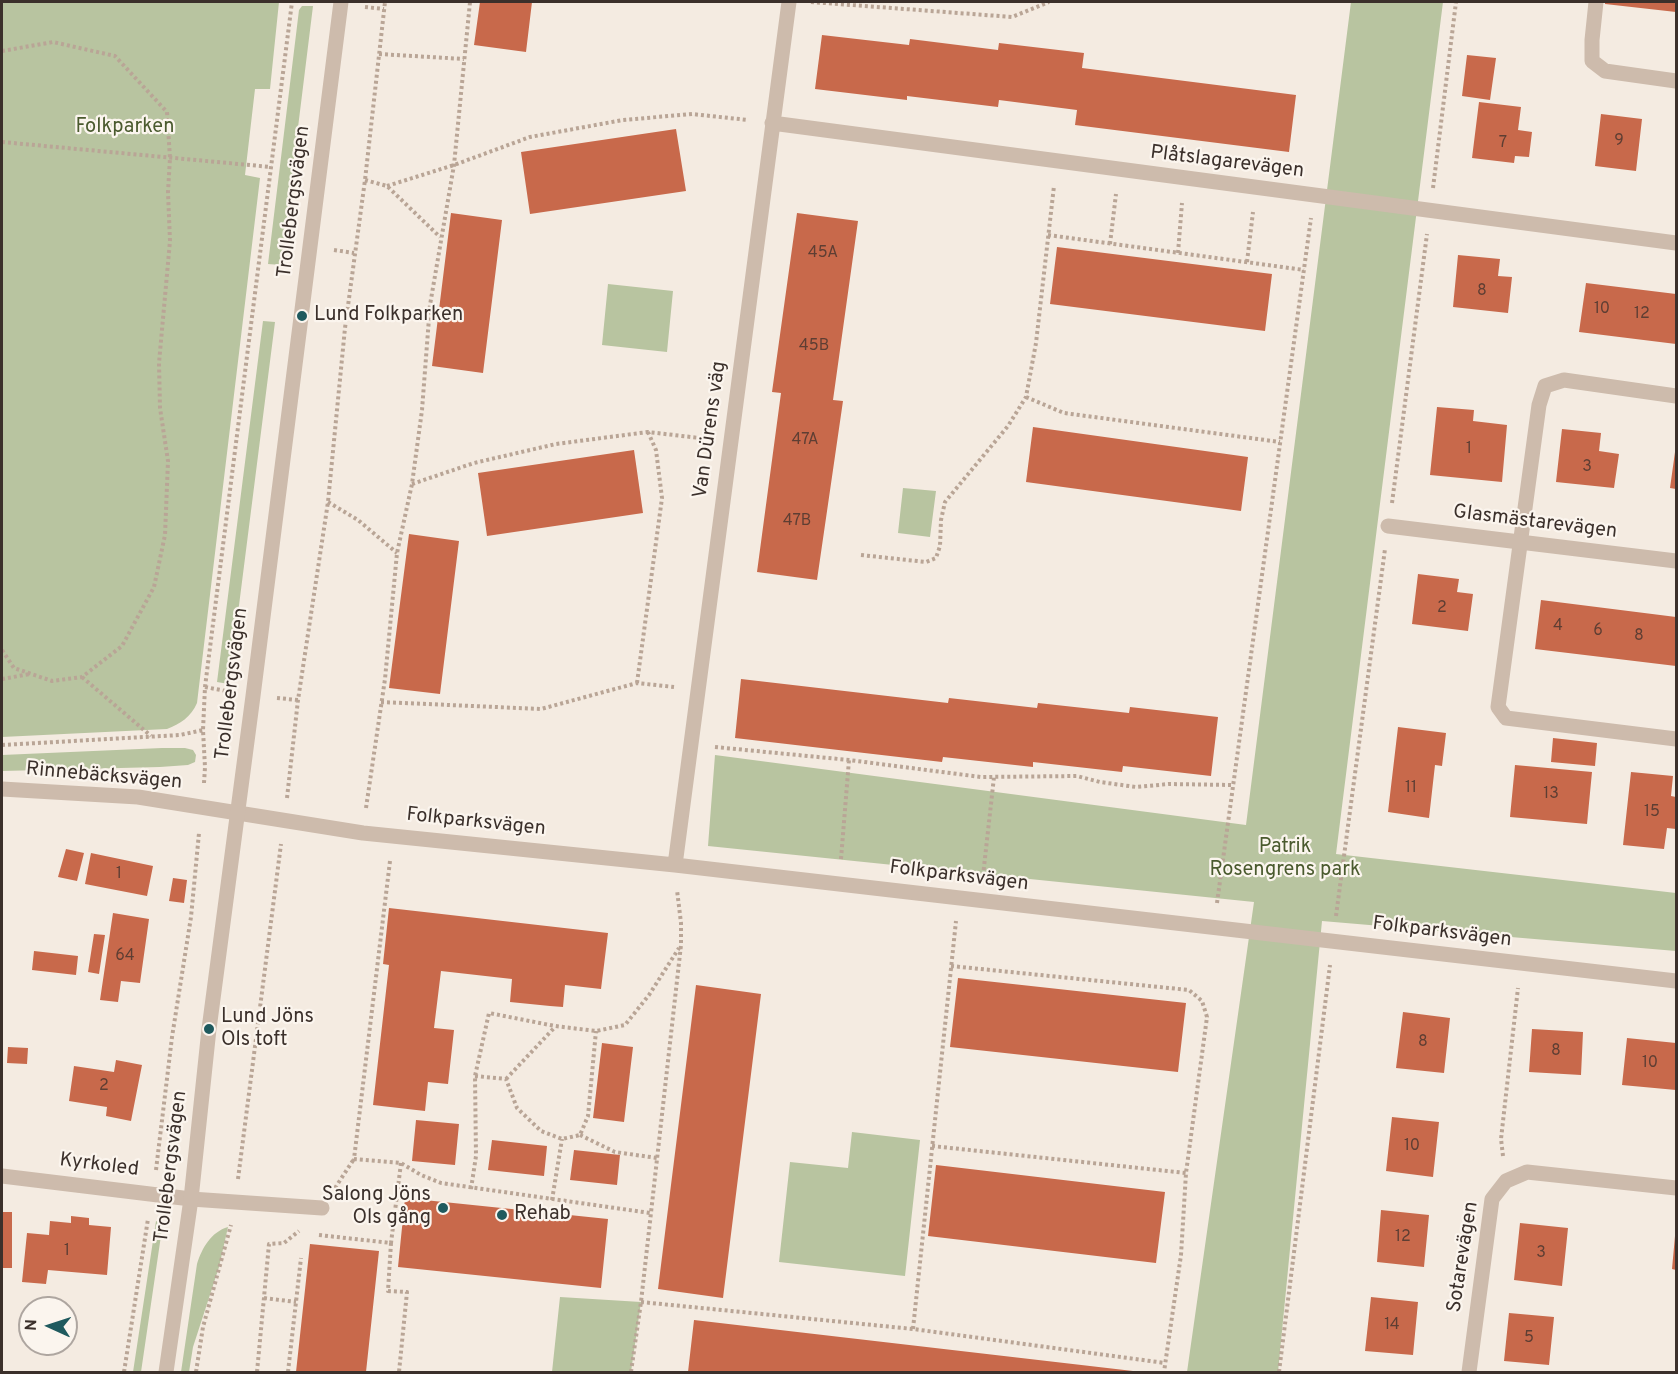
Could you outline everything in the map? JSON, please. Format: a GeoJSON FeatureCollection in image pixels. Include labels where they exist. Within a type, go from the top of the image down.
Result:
{"type":"FeatureCollection","features":[{"type":"Feature","properties":{"kind":"street","name":"Trollebergsvägen"},"geometry":{"type":"LineString","coordinates":[[166,1372],[190,1199],[208,1029],[238,812],[341,2]]}},
{"type":"Feature","properties":{"kind":"street","name":"Van Dürens väg"},"geometry":{"type":"LineString","coordinates":[[675,865],[789,2]]}},
{"type":"Feature","properties":{"kind":"street"},"geometry":{"type":"LineString","coordinates":[[1596,2],[1592,61],[1605,72],[1677,81]]}},
{"type":"Feature","properties":{"kind":"street","name":"Plåtslagarevägen"},"geometry":{"type":"LineString","coordinates":[[772,123],[1677,243]]}},
{"type":"Feature","properties":{"kind":"street"},"geometry":{"type":"LineString","coordinates":[[1677,396],[1564,380],[1545,386],[1539,405],[1498,707],[1506,718],[1677,739]]}},
{"type":"Feature","properties":{"kind":"street","name":"Glasmästarevägen"},"geometry":{"type":"LineString","coordinates":[[1389,526],[1677,561]]}},
{"type":"Feature","properties":{"kind":"street","name":"Rinnebäcksvägen"},"geometry":{"type":"LineString","coordinates":[[2,789],[138,797],[238,812]]}},
{"type":"Feature","properties":{"kind":"street","name":"Folkparksvägen"},"geometry":{"type":"LineString","coordinates":[[238,812],[363,833],[675,865],[1677,981]]}},
{"type":"Feature","properties":{"kind":"street"},"geometry":{"type":"LineString","coordinates":[[1506,1181],[1527,1172],[1677,1188]]}},
{"type":"Feature","properties":{"kind":"street","name":"Kyrkoled"},"geometry":{"type":"LineString","coordinates":[[2,1176],[190,1199],[322,1208]]}},
{"type":"Feature","properties":{"kind":"street","name":"Sotarevägen"},"geometry":{"type":"LineString","coordinates":[[1469,1372],[1492,1199],[1506,1181]]}},
{"type":"Feature","properties":{"kind":"path"},"geometry":{"type":"LineString","coordinates":[[124,1372],[191,917],[205,767],[203,730],[205,687],[292,2]]}},
{"type":"Feature","properties":{"kind":"path"},"geometry":{"type":"LineString","coordinates":[[196,1372],[203,1327],[230,1228],[234,1202],[285,819],[298,700],[328,502],[354,253],[365,180],[385,2]]}},
{"type":"Feature","properties":{"kind":"path"},"geometry":{"type":"LineString","coordinates":[[363,833],[381,702],[397,553],[412,484],[422,410],[430,305],[454,165],[470,2]]}},
{"type":"Feature","properties":{"kind":"path"},"geometry":{"type":"LineString","coordinates":[[805,2],[1012,17],[1049,2]]}},
{"type":"Feature","properties":{"kind":"path"},"geometry":{"type":"LineString","coordinates":[[1279,1372],[1333,941],[1431,211],[1456,2]]}},
{"type":"Feature","properties":{"kind":"path"},"geometry":{"type":"LineString","coordinates":[[2,51],[53,42],[115,56],[167,112],[170,158],[168,192],[170,241],[159,363],[160,408],[168,461],[165,535],[154,586],[122,646],[82,677],[52,681],[14,668],[2,650]]}},
{"type":"Feature","properties":{"kind":"path"},"geometry":{"type":"LineString","coordinates":[[379,54],[464,59]]}},
{"type":"Feature","properties":{"kind":"path"},"geometry":{"type":"LineString","coordinates":[[387,186],[454,165],[530,137],[623,120],[692,114],[772,123]]}},
{"type":"Feature","properties":{"kind":"path"},"geometry":{"type":"LineString","coordinates":[[2,142],[271,167]]}},
{"type":"Feature","properties":{"kind":"path"},"geometry":{"type":"LineString","coordinates":[[861,555],[926,562],[936,558],[940,546],[941,520],[945,502],[1008,426],[1026,397],[1036,342],[1056,162]]}},
{"type":"Feature","properties":{"kind":"path"},"geometry":{"type":"LineString","coordinates":[[1110,244],[1118,170]]}},
{"type":"Feature","properties":{"kind":"path"},"geometry":{"type":"LineString","coordinates":[[1178,253],[1184,178]]}},
{"type":"Feature","properties":{"kind":"path"},"geometry":{"type":"LineString","coordinates":[[365,180],[387,186],[441,238]]}},
{"type":"Feature","properties":{"kind":"path"},"geometry":{"type":"LineString","coordinates":[[1247,262],[1256,188]]}},
{"type":"Feature","properties":{"kind":"path"},"geometry":{"type":"LineString","coordinates":[[1214,927],[1314,195]]}},
{"type":"Feature","properties":{"kind":"path"},"geometry":{"type":"LineString","coordinates":[[1048,235],[1304,270]]}},
{"type":"Feature","properties":{"kind":"path"},"geometry":{"type":"LineString","coordinates":[[331,250],[354,253]]}},
{"type":"Feature","properties":{"kind":"path"},"geometry":{"type":"LineString","coordinates":[[1026,397],[1064,413],[1280,442]]}},
{"type":"Feature","properties":{"kind":"path"},"geometry":{"type":"LineString","coordinates":[[637,683],[662,498],[656,450],[648,432]]}},
{"type":"Feature","properties":{"kind":"path"},"geometry":{"type":"LineString","coordinates":[[412,484],[474,463],[556,444],[648,432],[730,441]]}},
{"type":"Feature","properties":{"kind":"path"},"geometry":{"type":"LineString","coordinates":[[328,502],[358,520],[397,553]]}},
{"type":"Feature","properties":{"kind":"path"},"geometry":{"type":"LineString","coordinates":[[2,679],[31,673]]}},
{"type":"Feature","properties":{"kind":"path"},"geometry":{"type":"LineString","coordinates":[[82,677],[152,736]]}},
{"type":"Feature","properties":{"kind":"path"},"geometry":{"type":"LineString","coordinates":[[381,702],[541,709],[637,683],[697,689]]}},
{"type":"Feature","properties":{"kind":"path"},"geometry":{"type":"LineString","coordinates":[[2,745],[180,735],[203,730]]}},
{"type":"Feature","properties":{"kind":"path"},"geometry":{"type":"LineString","coordinates":[[690,745],[994,777],[1077,776],[1136,787],[1168,784],[1233,785]]}},
{"type":"Feature","properties":{"kind":"path"},"geometry":{"type":"LineString","coordinates":[[839,884],[849,760]]}},
{"type":"Feature","properties":{"kind":"path"},"geometry":{"type":"LineString","coordinates":[[981,900],[994,777]]}},
{"type":"Feature","properties":{"kind":"path"},"geometry":{"type":"LineString","coordinates":[[322,1208],[354,1159],[393,836]]}},
{"type":"Feature","properties":{"kind":"path"},"geometry":{"type":"LineString","coordinates":[[631,1372],[681,945],[675,865]]}},
{"type":"Feature","properties":{"kind":"path"},"geometry":{"type":"LineString","coordinates":[[913,1329],[958,898]]}},
{"type":"Feature","properties":{"kind":"path"},"geometry":{"type":"LineString","coordinates":[[471,1189],[476,1156],[475,1076],[489,1013],[555,1026],[596,1031],[626,1025],[649,995],[681,945]]}},
{"type":"Feature","properties":{"kind":"path"},"geometry":{"type":"LineString","coordinates":[[1506,1181],[1501,1139],[1521,963]]}},
{"type":"Feature","properties":{"kind":"path"},"geometry":{"type":"LineString","coordinates":[[951,966],[1190,990],[1202,1001],[1207,1017],[1186,1173],[1181,1255],[1164,1372]]}},
{"type":"Feature","properties":{"kind":"path"},"geometry":{"type":"LineString","coordinates":[[506,1079],[555,1026]]}},
{"type":"Feature","properties":{"kind":"path"},"geometry":{"type":"LineString","coordinates":[[580,1135],[588,1116],[596,1031]]}},
{"type":"Feature","properties":{"kind":"path"},"geometry":{"type":"LineString","coordinates":[[475,1076],[506,1079]]}},
{"type":"Feature","properties":{"kind":"path"},"geometry":{"type":"LineString","coordinates":[[506,1079],[516,1108],[541,1131],[562,1139],[580,1135],[615,1152],[657,1158]]}},
{"type":"Feature","properties":{"kind":"path"},"geometry":{"type":"LineString","coordinates":[[552,1200],[562,1139]]}},
{"type":"Feature","properties":{"kind":"path"},"geometry":{"type":"LineString","coordinates":[[932,1146],[1186,1173]]}},
{"type":"Feature","properties":{"kind":"path"},"geometry":{"type":"LineString","coordinates":[[354,1159],[400,1163],[441,1184],[650,1213]]}},
{"type":"Feature","properties":{"kind":"path"},"geometry":{"type":"LineString","coordinates":[[399,1372],[407,1292],[388,1291],[400,1163]]}},
{"type":"Feature","properties":{"kind":"path"},"geometry":{"type":"LineString","coordinates":[[257,1372],[269,1244],[284,1243],[299,1233],[303,1207]]}},
{"type":"Feature","properties":{"kind":"path"},"geometry":{"type":"LineString","coordinates":[[310,1234],[391,1243]]}},
{"type":"Feature","properties":{"kind":"path"},"geometry":{"type":"LineString","coordinates":[[288,1372],[301,1258]]}},
{"type":"Feature","properties":{"kind":"path"},"geometry":{"type":"LineString","coordinates":[[264,1298],[296,1302]]}},
{"type":"Feature","properties":{"kind":"path"},"geometry":{"type":"LineString","coordinates":[[641,1302],[913,1329],[1165,1363]]}},
{"type":"Feature","properties":{"kind":"green space","name":"Folkparken"},"geometry":{"type":"Polygon","coordinates":[[[2,2],[279,2],[270,89],[255,89],[245,175],[260,178],[197,703],[185,719],[167,729],[2,737],[2,2]]]}},
{"type":"Feature","properties":{"kind":"green space","name":"Patrik Rosengrens park"},"geometry":{"type":"Polygon","coordinates":[[[1351,2],[1443,2],[1336,854],[1676,893],[1676,951],[1322,921],[1278,1372],[1187,1372],[1254,902],[708,846],[715,755],[1246,825],[1351,2]]]}},
{"type":"Feature","properties":{"kind":"green space"},"geometry":{"type":"Polygon","coordinates":[[[302,6],[313,6],[281,265],[268,264],[299,10],[302,6]]]}},
{"type":"Feature","properties":{"kind":"green space"},"geometry":{"type":"Polygon","coordinates":[[[608,284],[673,291],[667,352],[602,345],[608,284]]]}},
{"type":"Feature","properties":{"kind":"green space"},"geometry":{"type":"Polygon","coordinates":[[[263,321],[275,322],[229,684],[217,682],[263,321]]]}},
{"type":"Feature","properties":{"kind":"green space"},"geometry":{"type":"Polygon","coordinates":[[[903,488],[936,491],[930,537],[898,533],[903,488]]]}},
{"type":"Feature","properties":{"kind":"green space"},"geometry":{"type":"Polygon","coordinates":[[[162,748],[193,750],[196,755],[195,762],[188,765],[160,767],[2,771],[2,755],[162,748]]]}},
{"type":"Feature","properties":{"kind":"green space"},"geometry":{"type":"Polygon","coordinates":[[[852,1132],[920,1140],[905,1276],[779,1262],[790,1162],[848,1168],[852,1132]]]}},
{"type":"Feature","properties":{"kind":"green space"},"geometry":{"type":"Polygon","coordinates":[[[156,1221],[163,1222],[141,1372],[133,1372],[156,1221]]]}},
{"type":"Feature","properties":{"kind":"green space"},"geometry":{"type":"Polygon","coordinates":[[[228,1227],[219,1267],[193,1347],[189,1372],[181,1372],[197,1264],[208,1241],[222,1229],[228,1227]]]}},
{"type":"Feature","properties":{"kind":"green space"},"geometry":{"type":"Polygon","coordinates":[[[560,1297],[641,1302],[631,1372],[552,1372],[560,1297]]]}},
{"type":"Feature","properties":{"kind":"building"},"geometry":{"type":"Polygon","coordinates":[[[480,2],[532,2],[526,52],[474,45],[480,2]]]}},
{"type":"Feature","properties":{"kind":"building"},"geometry":{"type":"Polygon","coordinates":[[[1605,2],[1676,2],[1676,12],[1605,4],[1605,2]]]}},
{"type":"Feature","properties":{"kind":"building"},"geometry":{"type":"Polygon","coordinates":[[[822,35],[909,45],[910,39],[998,50],[999,43],[1084,53],[1082,68],[1296,95],[1289,152],[1075,125],[1077,110],[999,100],[998,107],[907,96],[907,100],[815,89],[822,35]]]}},
{"type":"Feature","properties":{"kind":"building"},"geometry":{"type":"Polygon","coordinates":[[[1467,55],[1496,58],[1490,100],[1462,96],[1467,55]]]}},
{"type":"Feature","properties":{"kind":"building"},"geometry":{"type":"Polygon","coordinates":[[[1479,102],[1521,107],[1518,130],[1532,132],[1529,157],[1515,156],[1514,163],[1472,158],[1479,102]]]}},
{"type":"Feature","properties":{"kind":"building"},"geometry":{"type":"Polygon","coordinates":[[[1601,114],[1642,119],[1636,171],[1595,166],[1601,114]]]}},
{"type":"Feature","properties":{"kind":"building"},"geometry":{"type":"Polygon","coordinates":[[[676,129],[686,191],[530,214],[521,152],[676,129]]]}},
{"type":"Feature","properties":{"kind":"building"},"geometry":{"type":"Polygon","coordinates":[[[451,213],[502,220],[483,373],[432,366],[451,213]]]}},
{"type":"Feature","properties":{"kind":"building"},"geometry":{"type":"Polygon","coordinates":[[[797,213],[858,221],[833,400],[843,401],[817,580],[757,572],[781,393],[772,392],[797,213]]]}},
{"type":"Feature","properties":{"kind":"building"},"geometry":{"type":"Polygon","coordinates":[[[1057,247],[1272,274],[1265,331],[1050,304],[1057,247]]]}},
{"type":"Feature","properties":{"kind":"building"},"geometry":{"type":"Polygon","coordinates":[[[1458,255],[1500,259],[1498,276],[1512,277],[1508,313],[1453,307],[1458,255]]]}},
{"type":"Feature","properties":{"kind":"building"},"geometry":{"type":"Polygon","coordinates":[[[1586,283],[1676,294],[1676,344],[1579,332],[1586,283]]]}},
{"type":"Feature","properties":{"kind":"building"},"geometry":{"type":"Polygon","coordinates":[[[1437,407],[1474,410],[1473,421],[1507,425],[1502,482],[1430,475],[1437,407]]]}},
{"type":"Feature","properties":{"kind":"building"},"geometry":{"type":"Polygon","coordinates":[[[1033,427],[1248,457],[1241,511],[1026,482],[1033,427]]]}},
{"type":"Feature","properties":{"kind":"building"},"geometry":{"type":"Polygon","coordinates":[[[1562,429],[1601,433],[1599,451],[1619,454],[1614,488],[1556,482],[1562,429]]]}},
{"type":"Feature","properties":{"kind":"building"},"geometry":{"type":"Polygon","coordinates":[[[634,450],[643,513],[487,536],[478,473],[634,450]]]}},
{"type":"Feature","properties":{"kind":"building"},"geometry":{"type":"Polygon","coordinates":[[[1676,452],[1676,489],[1670,488],[1676,452]]]}},
{"type":"Feature","properties":{"kind":"building"},"geometry":{"type":"Polygon","coordinates":[[[409,534],[459,541],[440,694],[389,688],[409,534]]]}},
{"type":"Feature","properties":{"kind":"building"},"geometry":{"type":"Polygon","coordinates":[[[1418,574],[1459,579],[1457,592],[1473,594],[1468,631],[1412,624],[1418,574]]]}},
{"type":"Feature","properties":{"kind":"building"},"geometry":{"type":"Polygon","coordinates":[[[1541,600],[1676,617],[1676,666],[1535,649],[1541,600]]]}},
{"type":"Feature","properties":{"kind":"building"},"geometry":{"type":"Polygon","coordinates":[[[741,679],[948,703],[949,698],[1037,708],[1038,703],[1129,713],[1130,707],[1218,717],[1211,776],[1123,766],[1122,772],[1033,762],[1033,767],[943,757],[942,762],[735,738],[741,679]]]}},
{"type":"Feature","properties":{"kind":"building"},"geometry":{"type":"Polygon","coordinates":[[[1398,727],[1446,733],[1442,766],[1435,765],[1429,818],[1388,812],[1398,727]]]}},
{"type":"Feature","properties":{"kind":"building"},"geometry":{"type":"Polygon","coordinates":[[[1553,738],[1597,743],[1595,766],[1551,762],[1553,738]]]}},
{"type":"Feature","properties":{"kind":"building"},"geometry":{"type":"Polygon","coordinates":[[[1515,765],[1592,772],[1587,824],[1510,817],[1515,765]]]}},
{"type":"Feature","properties":{"kind":"building"},"geometry":{"type":"Polygon","coordinates":[[[1631,772],[1673,776],[1671,796],[1676,797],[1676,829],[1667,828],[1664,849],[1623,845],[1631,772]]]}},
{"type":"Feature","properties":{"kind":"building"},"geometry":{"type":"Polygon","coordinates":[[[66,849],[84,853],[77,881],[58,877],[66,849]]]}},
{"type":"Feature","properties":{"kind":"building"},"geometry":{"type":"Polygon","coordinates":[[[91,853],[153,866],[147,896],[85,884],[91,853]]]}},
{"type":"Feature","properties":{"kind":"building"},"geometry":{"type":"Polygon","coordinates":[[[173,878],[187,880],[184,903],[169,901],[173,878]]]}},
{"type":"Feature","properties":{"kind":"building"},"geometry":{"type":"Polygon","coordinates":[[[389,908],[608,933],[601,989],[565,985],[563,1007],[510,1002],[512,979],[441,971],[434,1028],[454,1030],[448,1084],[428,1082],[425,1111],[373,1105],[389,965],[383,964],[389,908]]]}},
{"type":"Feature","properties":{"kind":"building"},"geometry":{"type":"Polygon","coordinates":[[[113,913],[149,919],[140,983],[121,981],[118,1002],[100,1000],[113,913]]]}},
{"type":"Feature","properties":{"kind":"building"},"geometry":{"type":"Polygon","coordinates":[[[94,934],[105,935],[99,974],[88,972],[94,934]]]}},
{"type":"Feature","properties":{"kind":"building"},"geometry":{"type":"Polygon","coordinates":[[[34,951],[78,956],[76,975],[32,970],[34,951]]]}},
{"type":"Feature","properties":{"kind":"building"},"geometry":{"type":"Polygon","coordinates":[[[958,978],[1186,1003],[1178,1072],[950,1047],[958,978]]]}},
{"type":"Feature","properties":{"kind":"building"},"geometry":{"type":"Polygon","coordinates":[[[696,985],[761,994],[723,1298],[658,1289],[696,985]]]}},
{"type":"Feature","properties":{"kind":"building"},"geometry":{"type":"Polygon","coordinates":[[[1403,1012],[1450,1018],[1444,1073],[1396,1068],[1403,1012]]]}},
{"type":"Feature","properties":{"kind":"building"},"geometry":{"type":"Polygon","coordinates":[[[1532,1029],[1583,1032],[1581,1075],[1529,1072],[1532,1029]]]}},
{"type":"Feature","properties":{"kind":"building"},"geometry":{"type":"Polygon","coordinates":[[[1627,1038],[1676,1043],[1676,1090],[1622,1085],[1627,1038]]]}},
{"type":"Feature","properties":{"kind":"building"},"geometry":{"type":"Polygon","coordinates":[[[602,1043],[633,1047],[624,1122],[593,1118],[602,1043]]]}},
{"type":"Feature","properties":{"kind":"building"},"geometry":{"type":"Polygon","coordinates":[[[8,1047],[28,1048],[27,1064],[7,1063],[8,1047]]]}},
{"type":"Feature","properties":{"kind":"building"},"geometry":{"type":"Polygon","coordinates":[[[116,1060],[142,1065],[131,1121],[106,1116],[107,1107],[69,1101],[74,1066],[114,1072],[116,1060]]]}},
{"type":"Feature","properties":{"kind":"building"},"geometry":{"type":"Polygon","coordinates":[[[1392,1117],[1439,1122],[1433,1177],[1386,1171],[1392,1117]]]}},
{"type":"Feature","properties":{"kind":"building"},"geometry":{"type":"Polygon","coordinates":[[[416,1120],[459,1124],[455,1165],[412,1161],[416,1120]]]}},
{"type":"Feature","properties":{"kind":"building"},"geometry":{"type":"Polygon","coordinates":[[[492,1140],[547,1146],[544,1176],[488,1170],[492,1140]]]}},
{"type":"Feature","properties":{"kind":"building"},"geometry":{"type":"Polygon","coordinates":[[[574,1150],[620,1155],[617,1185],[570,1180],[574,1150]]]}},
{"type":"Feature","properties":{"kind":"building"},"geometry":{"type":"Polygon","coordinates":[[[936,1165],[1165,1192],[1156,1263],[928,1236],[936,1165]]]}},
{"type":"Feature","properties":{"kind":"building"},"geometry":{"type":"Polygon","coordinates":[[[405,1198],[608,1219],[601,1288],[398,1267],[405,1198]]]}},
{"type":"Feature","properties":{"kind":"building"},"geometry":{"type":"Polygon","coordinates":[[[1381,1210],[1429,1215],[1424,1267],[1377,1262],[1381,1210]]]}},
{"type":"Feature","properties":{"kind":"building"},"geometry":{"type":"Polygon","coordinates":[[[2,1212],[12,1212],[12,1268],[2,1268],[2,1212]]]}},
{"type":"Feature","properties":{"kind":"building"},"geometry":{"type":"Polygon","coordinates":[[[71,1216],[89,1218],[89,1225],[111,1227],[107,1275],[48,1270],[46,1284],[22,1282],[27,1233],[49,1235],[50,1221],[71,1223],[71,1216]]]}},
{"type":"Feature","properties":{"kind":"building"},"geometry":{"type":"Polygon","coordinates":[[[1520,1223],[1568,1228],[1562,1286],[1514,1280],[1520,1223]]]}},
{"type":"Feature","properties":{"kind":"building"},"geometry":{"type":"Polygon","coordinates":[[[1676,1236],[1676,1270],[1672,1269],[1676,1236]]]}},
{"type":"Feature","properties":{"kind":"building"},"geometry":{"type":"Polygon","coordinates":[[[310,1244],[379,1251],[366,1372],[296,1372],[310,1244]]]}},
{"type":"Feature","properties":{"kind":"building"},"geometry":{"type":"Polygon","coordinates":[[[1371,1297],[1418,1302],[1413,1355],[1365,1351],[1371,1297]]]}},
{"type":"Feature","properties":{"kind":"building"},"geometry":{"type":"Polygon","coordinates":[[[1509,1313],[1554,1317],[1549,1365],[1504,1361],[1509,1313]]]}},
{"type":"Feature","properties":{"kind":"building"},"geometry":{"type":"Polygon","coordinates":[[[694,1320],[1133,1371],[1133,1372],[688,1372],[694,1320]]]}},
{"type":"Feature","properties":{"kind":"place","name":"Lund Folkparken"},"geometry":{"type":"Point","coordinates":[302,316]}},
{"type":"Feature","properties":{"kind":"place","name":"Lund Jöns Ols toft"},"geometry":{"type":"Point","coordinates":[209,1029]}},
{"type":"Feature","properties":{"kind":"place","name":"Salong Jöns Ols gång"},"geometry":{"type":"Point","coordinates":[443,1208]}},
{"type":"Feature","properties":{"kind":"place","name":"Rehab"},"geometry":{"type":"Point","coordinates":[502,1215]}}]}
